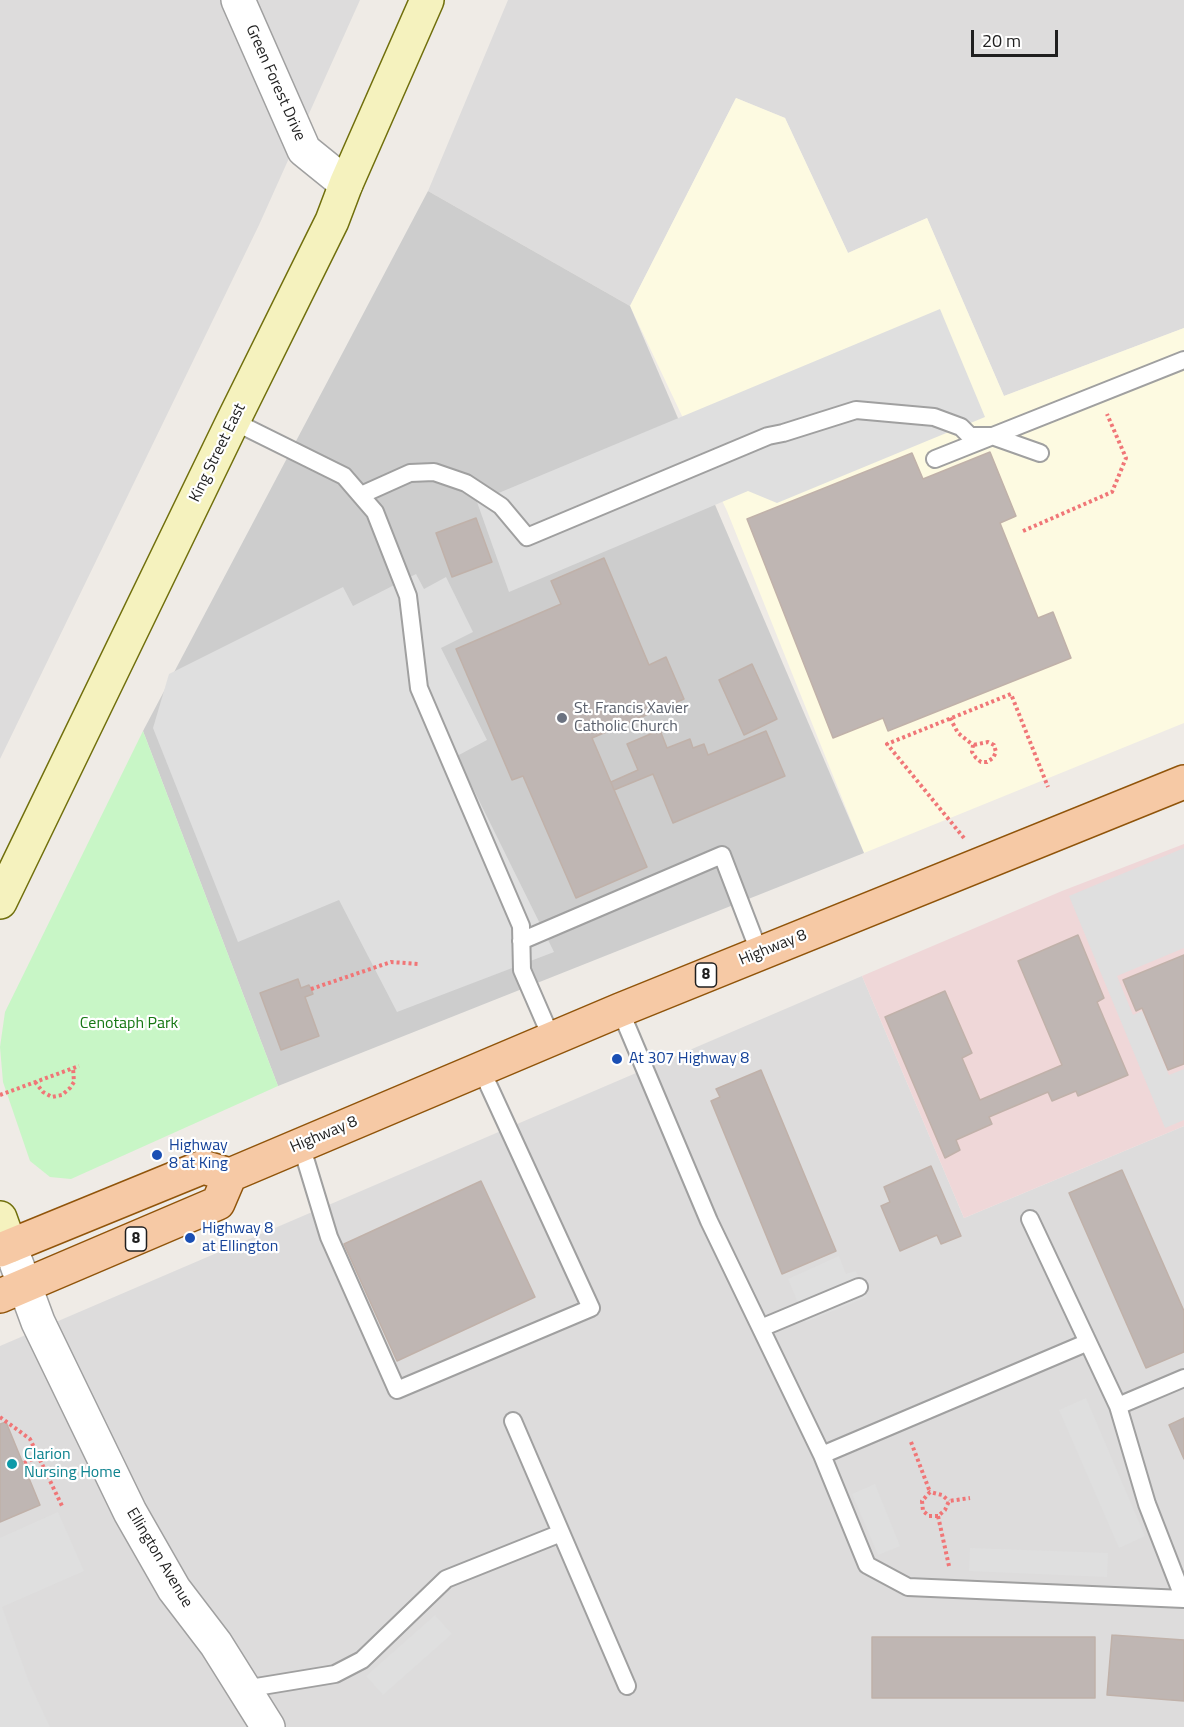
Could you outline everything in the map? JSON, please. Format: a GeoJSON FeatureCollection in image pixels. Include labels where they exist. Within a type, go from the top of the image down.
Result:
{"type":"FeatureCollection","features":[{"type":"Feature","properties":{"kind":"main road","name":"King Street East"},"geometry":{"type":"LineString","coordinates":[[0,902],[332,221],[427,0]]}},
{"type":"Feature","properties":{"kind":"main road","name":"Highway 8"},"geometry":{"type":"LineString","coordinates":[[230,1175],[620,1010],[1184,782]]}},
{"type":"Feature","properties":{"kind":"main road"},"geometry":{"type":"LineString","coordinates":[[3,1238],[203,1167],[230,1175]]}},
{"type":"Feature","properties":{"kind":"main road","name":"8"},"geometry":{"type":"LineString","coordinates":[[13,1291],[218,1203],[230,1175]]}},
{"type":"Feature","properties":{"kind":"street","name":"Green Forest Drive"},"geometry":{"type":"LineString","coordinates":[[238,0],[304,150],[346,184]]}},
{"type":"Feature","properties":{"kind":"street","name":"Ellington Avenue"},"geometry":{"type":"LineString","coordinates":[[3,1238],[13,1291],[38,1322],[130,1512],[174,1589],[216,1644],[268,1727]]}},
{"type":"Feature","properties":{"kind":"lane"},"geometry":{"type":"LineString","coordinates":[[934,459],[1184,360]]}},
{"type":"Feature","properties":{"kind":"lane"},"geometry":{"type":"LineString","coordinates":[[361,495],[410,473],[434,472],[466,483],[501,506],[527,537],[768,436],[856,410],[934,417],[961,427],[970,436],[992,436],[1040,453]]}},
{"type":"Feature","properties":{"kind":"lane"},"geometry":{"type":"LineString","coordinates":[[233,421],[344,476],[375,512],[408,596],[419,688],[521,926],[522,970],[552,1039]]}},
{"type":"Feature","properties":{"kind":"lane"},"geometry":{"type":"LineString","coordinates":[[521,941],[722,855],[760,954]]}},
{"type":"Feature","properties":{"kind":"lane"},"geometry":{"type":"LineString","coordinates":[[620,1010],[709,1221],[822,1455],[867,1565],[908,1587],[1184,1599],[1147,1504],[1118,1406],[1086,1343],[1030,1220]]}},
{"type":"Feature","properties":{"kind":"lane"},"geometry":{"type":"LineString","coordinates":[[301,1145],[329,1237],[397,1390],[591,1308],[481,1069]]}},
{"type":"Feature","properties":{"kind":"lane"},"geometry":{"type":"LineString","coordinates":[[760,1328],[859,1287]]}},
{"type":"Feature","properties":{"kind":"lane"},"geometry":{"type":"LineString","coordinates":[[822,1455],[1086,1343]]}},
{"type":"Feature","properties":{"kind":"lane"},"geometry":{"type":"LineString","coordinates":[[1118,1406],[1184,1378]]}},
{"type":"Feature","properties":{"kind":"lane"},"geometry":{"type":"LineString","coordinates":[[513,1421],[627,1686]]}},
{"type":"Feature","properties":{"kind":"lane"},"geometry":{"type":"LineString","coordinates":[[244,1689],[335,1674],[362,1660],[446,1579],[561,1533]]}},
{"type":"Feature","properties":{"kind":"path"},"geometry":{"type":"LineString","coordinates":[[1023,531],[1112,492],[1126,458],[1099,394]]}},
{"type":"Feature","properties":{"kind":"path"},"geometry":{"type":"LineString","coordinates":[[980,864],[961,832],[887,744],[1011,694],[1048,787]]}},
{"type":"Feature","properties":{"kind":"path"},"geometry":{"type":"LineString","coordinates":[[950,718],[958,733],[974,746]]}},
{"type":"Feature","properties":{"kind":"path"},"geometry":{"type":"LineString","coordinates":[[988,742],[994,745],[996,752],[987,762],[981,762],[972,752],[974,746],[988,742]]}},
{"type":"Feature","properties":{"kind":"path"},"geometry":{"type":"LineString","coordinates":[[311,989],[390,962],[419,964]]}},
{"type":"Feature","properties":{"kind":"path"},"geometry":{"type":"LineString","coordinates":[[0,1095],[79,1066]]}},
{"type":"Feature","properties":{"kind":"path"},"geometry":{"type":"LineString","coordinates":[[35,1082],[43,1092],[52,1097],[62,1095],[74,1082],[73,1068]]}},
{"type":"Feature","properties":{"kind":"path"},"geometry":{"type":"LineString","coordinates":[[0,1417],[30,1438],[63,1508]]}},
{"type":"Feature","properties":{"kind":"path"},"geometry":{"type":"LineString","coordinates":[[903,1421],[930,1492]]}},
{"type":"Feature","properties":{"kind":"path"},"geometry":{"type":"LineString","coordinates":[[24,1463],[39,1456]]}},
{"type":"Feature","properties":{"kind":"path"},"geometry":{"type":"LineString","coordinates":[[930,1492],[942,1495],[949,1501],[970,1498]]}},
{"type":"Feature","properties":{"kind":"path"},"geometry":{"type":"LineString","coordinates":[[930,1492],[922,1501],[923,1511],[929,1516],[938,1515],[949,1501]]}},
{"type":"Feature","properties":{"kind":"path"},"geometry":{"type":"LineString","coordinates":[[938,1515],[954,1589]]}},
{"type":"Feature","properties":{"kind":"shaded area"},"geometry":{"type":"Polygon","coordinates":[[[0,0],[360,0],[259,225],[0,759],[0,0]]]}},
{"type":"Feature","properties":{"kind":"shaded area"},"geometry":{"type":"Polygon","coordinates":[[[508,0],[1184,0],[1184,328],[1004,396],[927,218],[848,253],[785,118],[736,98],[630,306],[428,191],[508,0]]]}},
{"type":"Feature","properties":{"kind":"shaded area"},"geometry":{"type":"Polygon","coordinates":[[[736,98],[785,118],[848,253],[927,218],[1004,396],[1184,328],[1184,723],[864,853],[727,511],[630,306],[736,98]]]}},
{"type":"Feature","properties":{"kind":"shaded area"},"geometry":{"type":"Polygon","coordinates":[[[428,191],[630,306],[864,853],[278,1086],[143,731],[428,191]]]}},
{"type":"Feature","properties":{"kind":"shaded area"},"geometry":{"type":"Polygon","coordinates":[[[940,309],[985,417],[777,503],[748,491],[509,592],[477,502],[940,309]]]}},
{"type":"Feature","properties":{"kind":"shaded area"},"geometry":{"type":"Polygon","coordinates":[[[416,574],[424,589],[446,577],[473,632],[441,648],[487,740],[457,756],[554,952],[397,1012],[339,900],[238,942],[153,728],[169,674],[343,587],[353,606],[416,574]]]}},
{"type":"Feature","properties":{"kind":"shaded area"},"geometry":{"type":"Polygon","coordinates":[[[1184,844],[1184,1126],[964,1218],[862,976],[1062,891],[1184,844]]]}},
{"type":"Feature","properties":{"kind":"shaded area"},"geometry":{"type":"Polygon","coordinates":[[[1184,848],[1184,948],[1117,976],[1133,1015],[1142,1011],[1169,1075],[1184,1069],[1184,1120],[1165,1128],[1069,896],[1184,848]]]}},
{"type":"Feature","properties":{"kind":"shaded area"},"geometry":{"type":"Polygon","coordinates":[[[862,976],[964,1218],[1184,1126],[1184,1727],[0,1727],[0,1346],[862,976]]]}},
{"type":"Feature","properties":{"kind":"shaded area"},"geometry":{"type":"Polygon","coordinates":[[[839,1256],[846,1274],[856,1271],[867,1297],[806,1322],[788,1279],[839,1256]]]}},
{"type":"Feature","properties":{"kind":"shaded area"},"geometry":{"type":"Polygon","coordinates":[[[1086,1398],[1145,1536],[1119,1548],[1059,1410],[1086,1398]]]}},
{"type":"Feature","properties":{"kind":"shaded area"},"geometry":{"type":"Polygon","coordinates":[[[875,1484],[900,1546],[878,1555],[852,1494],[875,1484]]]}},
{"type":"Feature","properties":{"kind":"shaded area"},"geometry":{"type":"Polygon","coordinates":[[[58,1512],[84,1571],[2,1607],[29,1682],[50,1727],[0,1727],[0,1538],[58,1512]]]}},
{"type":"Feature","properties":{"kind":"shaded area"},"geometry":{"type":"Polygon","coordinates":[[[970,1548],[1108,1553],[1107,1577],[969,1571],[970,1548]]]}},
{"type":"Feature","properties":{"kind":"shaded area"},"geometry":{"type":"Polygon","coordinates":[[[435,1615],[452,1634],[383,1695],[366,1676],[435,1615]]]}},
{"type":"Feature","properties":{"kind":"green space","name":"Cenotaph Park"},"geometry":{"type":"Polygon","coordinates":[[[143,731],[278,1086],[71,1179],[50,1177],[30,1161],[3,1082],[0,1047],[5,1012],[143,731]]]}},
{"type":"Feature","properties":{"kind":"building"},"geometry":{"type":"Polygon","coordinates":[[[990,452],[1016,516],[1000,523],[1038,618],[1053,612],[1071,658],[888,731],[883,718],[833,738],[747,519],[912,453],[923,479],[990,452]]]}},
{"type":"Feature","properties":{"kind":"building"},"geometry":{"type":"Polygon","coordinates":[[[476,518],[492,562],[452,577],[436,533],[476,518]]]}},
{"type":"Feature","properties":{"kind":"building","name":"St. Francis Xavier Catholic Church"},"geometry":{"type":"Polygon","coordinates":[[[604,558],[649,665],[666,657],[684,699],[592,738],[647,867],[576,898],[523,776],[512,780],[456,649],[561,604],[551,581],[604,558]]]}},
{"type":"Feature","properties":{"kind":"building"},"geometry":{"type":"Polygon","coordinates":[[[752,664],[777,719],[744,735],[719,680],[752,664]]]}},
{"type":"Feature","properties":{"kind":"building"},"geometry":{"type":"Polygon","coordinates":[[[660,730],[667,748],[690,739],[693,748],[704,744],[708,755],[766,731],[785,776],[673,823],[653,774],[614,790],[611,782],[638,770],[627,744],[660,730]]]}},
{"type":"Feature","properties":{"kind":"building"},"geometry":{"type":"Polygon","coordinates":[[[1078,935],[1104,998],[1097,1002],[1128,1075],[1078,1096],[1076,1091],[1052,1101],[1048,1092],[989,1117],[992,1124],[956,1140],[960,1150],[945,1158],[885,1017],[945,991],[972,1053],[962,1058],[980,1100],[1062,1065],[1018,961],[1078,935]]]}},
{"type":"Feature","properties":{"kind":"building"},"geometry":{"type":"Polygon","coordinates":[[[1184,955],[1184,1064],[1168,1070],[1142,1008],[1136,1011],[1123,980],[1184,955]]]}},
{"type":"Feature","properties":{"kind":"building"},"geometry":{"type":"Polygon","coordinates":[[[298,979],[301,988],[309,985],[313,994],[305,997],[319,1036],[281,1050],[260,993],[298,979]]]}},
{"type":"Feature","properties":{"kind":"building"},"geometry":{"type":"Polygon","coordinates":[[[761,1070],[836,1251],[782,1274],[711,1101],[720,1097],[716,1089],[761,1070]]]}},
{"type":"Feature","properties":{"kind":"building"},"geometry":{"type":"Polygon","coordinates":[[[931,1166],[961,1236],[941,1244],[937,1235],[900,1251],[881,1206],[890,1202],[884,1187],[931,1166]]]}},
{"type":"Feature","properties":{"kind":"building"},"geometry":{"type":"Polygon","coordinates":[[[1122,1170],[1184,1311],[1184,1352],[1146,1368],[1069,1193],[1122,1170]]]}},
{"type":"Feature","properties":{"kind":"building"},"geometry":{"type":"Polygon","coordinates":[[[481,1181],[535,1297],[397,1361],[344,1244],[481,1181]]]}},
{"type":"Feature","properties":{"kind":"building"},"geometry":{"type":"Polygon","coordinates":[[[1184,1418],[1184,1459],[1169,1425],[1184,1418]]]}},
{"type":"Feature","properties":{"kind":"building","name":"Clarion Nursing Home"},"geometry":{"type":"Polygon","coordinates":[[[6,1422],[40,1505],[0,1522],[0,1424],[6,1422]]]}},
{"type":"Feature","properties":{"kind":"building"},"geometry":{"type":"Polygon","coordinates":[[[1112,1635],[1184,1640],[1184,1701],[1107,1695],[1112,1635]]]}},
{"type":"Feature","properties":{"kind":"building"},"geometry":{"type":"Polygon","coordinates":[[[872,1637],[1095,1637],[1095,1698],[872,1698],[872,1637]]]}},
{"type":"Feature","properties":{"kind":"place","name":"St. Francis Xavier Catholic Church"},"geometry":{"type":"Point","coordinates":[562,718]}},
{"type":"Feature","properties":{"kind":"place","name":"At 307 Highway 8"},"geometry":{"type":"Point","coordinates":[617,1059]}},
{"type":"Feature","properties":{"kind":"place","name":"Highway 8 at King"},"geometry":{"type":"Point","coordinates":[157,1155]}},
{"type":"Feature","properties":{"kind":"place","name":"Highway 8 at Ellington"},"geometry":{"type":"Point","coordinates":[190,1238]}},
{"type":"Feature","properties":{"kind":"place","name":"Clarion Nursing Home"},"geometry":{"type":"Point","coordinates":[12,1464]}}]}
